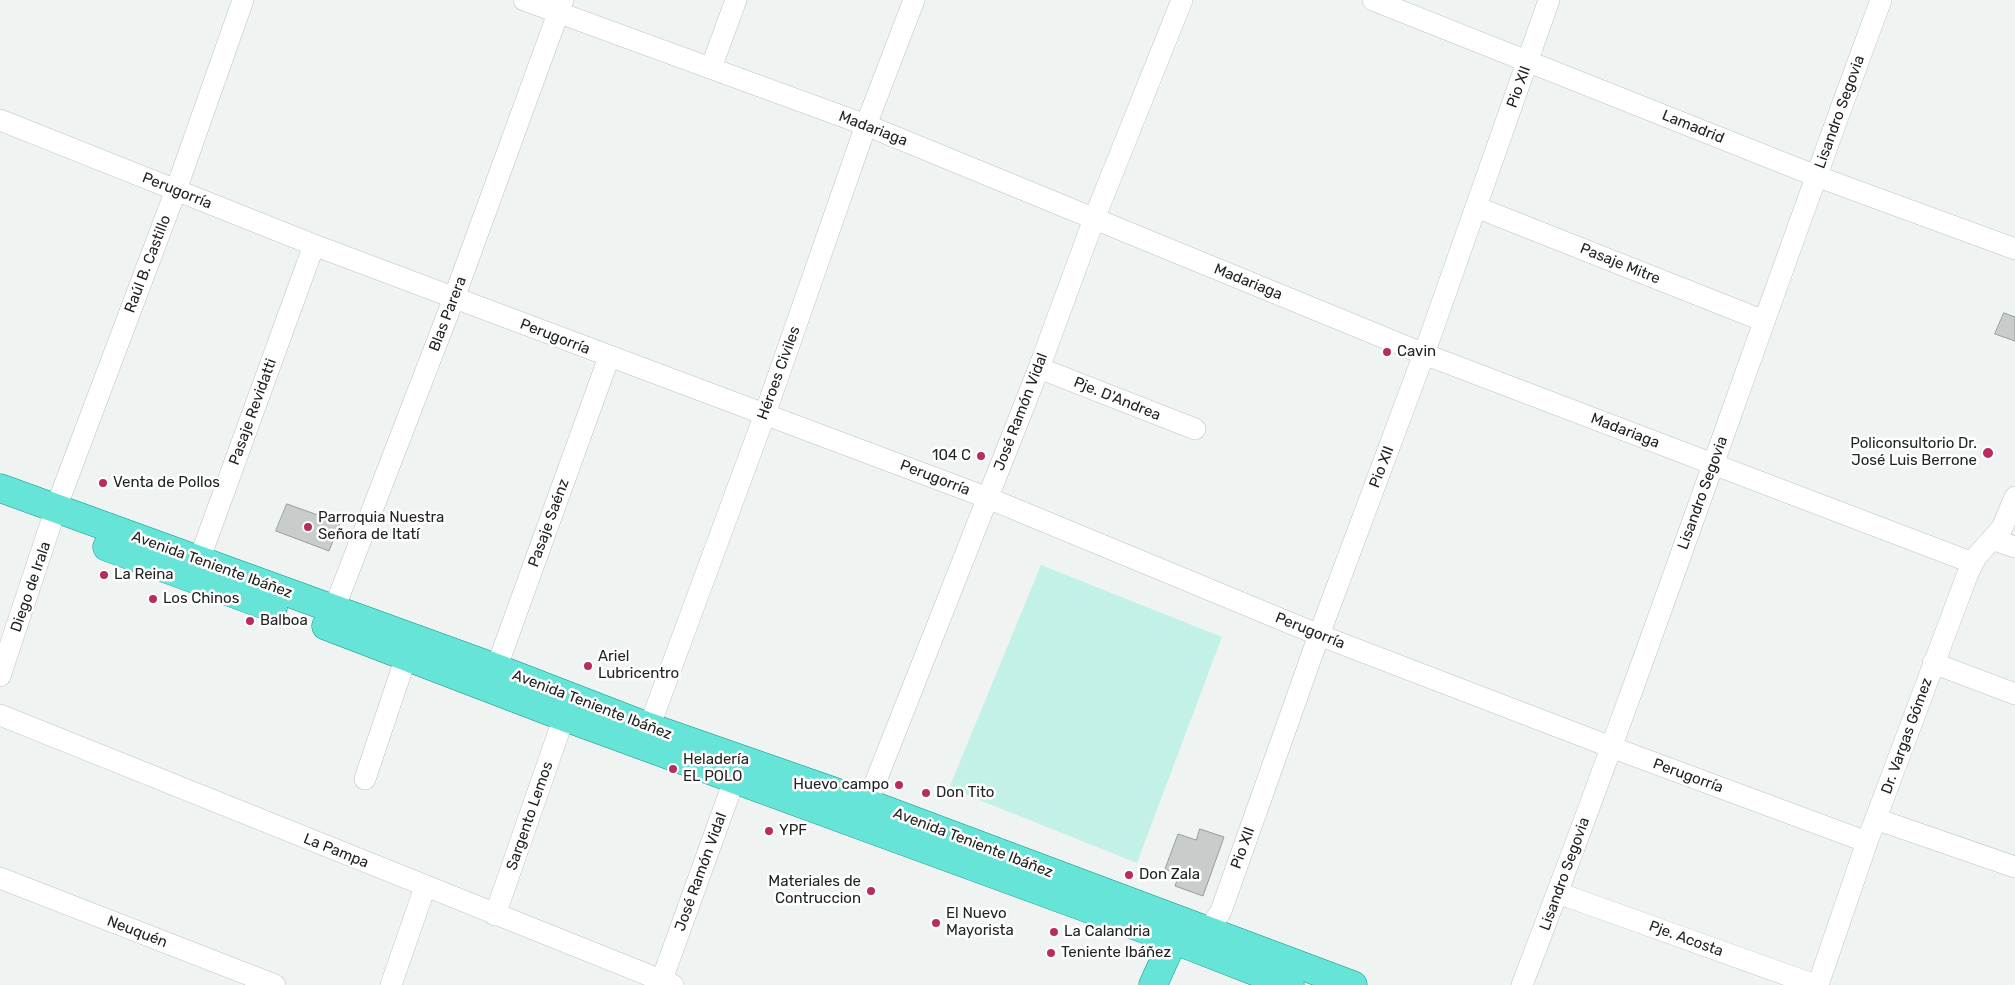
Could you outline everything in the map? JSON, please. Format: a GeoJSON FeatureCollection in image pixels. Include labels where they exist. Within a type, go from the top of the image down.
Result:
{"type":"FeatureCollection","features":[{"type":"Feature","properties":{"kind":"main road","name":"Avenida Teniente Ibáñez"},"geometry":{"type":"LineString","coordinates":[[0,488],[54,517],[493,678],[646,737],[863,813],[1188,935],[1353,985]]}},
{"type":"Feature","properties":{"kind":"main road","name":"Avenida Teniente Ibáñez"},"geometry":{"type":"LineString","coordinates":[[0,508],[54,517]]}},
{"type":"Feature","properties":{"kind":"main road","name":"Avenida Teniente Ibáñez"},"geometry":{"type":"LineString","coordinates":[[330,618],[406,657],[493,678],[564,717],[646,737]]}},
{"type":"Feature","properties":{"kind":"main road","name":"Avenida Teniente Ibáñez"},"geometry":{"type":"LineString","coordinates":[[1188,935],[1287,984]]}},
{"type":"Feature","properties":{"kind":"main road"},"geometry":{"type":"LineString","coordinates":[[1153,985],[1188,935]]}},
{"type":"Feature","properties":{"kind":"main road"},"geometry":{"type":"LineString","coordinates":[[1172,985],[1188,935]]}},
{"type":"Feature","properties":{"kind":"street","name":"Raúl B. Castillo"},"geometry":{"type":"LineString","coordinates":[[54,517],[176,190],[243,0]]}},
{"type":"Feature","properties":{"kind":"street","name":"Madariaga"},"geometry":{"type":"LineString","coordinates":[[524,0],[561,6],[711,68],[866,125],[1424,354],[1973,563]]}},
{"type":"Feature","properties":{"kind":"street"},"geometry":{"type":"LineString","coordinates":[[711,68],[736,0]]}},
{"type":"Feature","properties":{"kind":"street","name":"Héroes Civiles"},"geometry":{"type":"LineString","coordinates":[[646,737],[765,414],[866,125],[914,0]]}},
{"type":"Feature","properties":{"kind":"street","name":"José Ramón Vidal"},"geometry":{"type":"LineString","coordinates":[[863,813],[1039,368],[1094,219],[1182,0]]}},
{"type":"Feature","properties":{"kind":"street","name":"Lamadrid"},"geometry":{"type":"LineString","coordinates":[[1373,0],[1816,176],[2015,249]]}},
{"type":"Feature","properties":{"kind":"street","name":"Pio XII"},"geometry":{"type":"LineString","coordinates":[[1188,935],[1221,911],[1318,635],[1424,354],[1549,0]]}},
{"type":"Feature","properties":{"kind":"street","name":"Lisandro Segovia"},"geometry":{"type":"LineString","coordinates":[[1522,985],[1611,748],[1881,0]]}},
{"type":"Feature","properties":{"kind":"street","name":"Blas Parera"},"geometry":{"type":"LineString","coordinates":[[330,618],[454,298],[561,6]]}},
{"type":"Feature","properties":{"kind":"street","name":"Perugorría"},"geometry":{"type":"LineString","coordinates":[[0,120],[314,245],[988,498],[1318,635],[1611,748],[1867,842]]}},
{"type":"Feature","properties":{"kind":"street","name":"Pasaje Mitre"},"geometry":{"type":"LineString","coordinates":[[1476,207],[1764,321]]}},
{"type":"Feature","properties":{"kind":"street","name":"Pasaje Revidatti"},"geometry":{"type":"LineString","coordinates":[[196,570],[314,245]]}},
{"type":"Feature","properties":{"kind":"street","name":"Pasaje Saénz"},"geometry":{"type":"LineString","coordinates":[[493,678],[609,357]]}},
{"type":"Feature","properties":{"kind":"street","name":"Pje. D'Andrea"},"geometry":{"type":"LineString","coordinates":[[1039,368],[1194,429]]}},
{"type":"Feature","properties":{"kind":"street","name":"Dr. Vargas Gómez"},"geometry":{"type":"LineString","coordinates":[[1816,985],[1933,663],[1973,563],[1976,556],[2002,528],[2015,497]]}},
{"type":"Feature","properties":{"kind":"street","name":"Diego de Irala"},"geometry":{"type":"LineString","coordinates":[[0,676],[54,517]]}},
{"type":"Feature","properties":{"kind":"street"},"geometry":{"type":"LineString","coordinates":[[1992,539],[2015,547]]}},
{"type":"Feature","properties":{"kind":"street"},"geometry":{"type":"LineString","coordinates":[[365,779],[406,657]]}},
{"type":"Feature","properties":{"kind":"street"},"geometry":{"type":"LineString","coordinates":[[1933,663],[2015,694]]}},
{"type":"Feature","properties":{"kind":"street","name":"La Pampa"},"geometry":{"type":"LineString","coordinates":[[0,715],[665,984]]}},
{"type":"Feature","properties":{"kind":"street","name":"Sargento Lemos"},"geometry":{"type":"LineString","coordinates":[[496,915],[564,717]]}},
{"type":"Feature","properties":{"kind":"street","name":"José Ramón Vidal"},"geometry":{"type":"LineString","coordinates":[[665,984],[738,769]]}},
{"type":"Feature","properties":{"kind":"street"},"geometry":{"type":"LineString","coordinates":[[1876,819],[2015,867]]}},
{"type":"Feature","properties":{"kind":"street","name":"Neuquén"},"geometry":{"type":"LineString","coordinates":[[0,878],[275,985]]}},
{"type":"Feature","properties":{"kind":"street"},"geometry":{"type":"LineString","coordinates":[[391,985],[425,887]]}},
{"type":"Feature","properties":{"kind":"street","name":"Pje. Acosta"},"geometry":{"type":"LineString","coordinates":[[1558,893],[1816,985]]}},
{"type":"Feature","properties":{"kind":"green space"},"geometry":{"type":"Polygon","coordinates":[[[1041,565],[1222,637],[1137,863],[949,788],[1041,565]]]}},
{"type":"Feature","properties":{"kind":"building"},"geometry":{"type":"Polygon","coordinates":[[[2004,313],[2015,317],[2015,341],[1995,334],[2004,313]]]}},
{"type":"Feature","properties":{"kind":"building","name":"Parroquia Nuestra Señora de Itatí"},"geometry":{"type":"Polygon","coordinates":[[[287,504],[340,523],[329,551],[276,531],[287,504]]]}},
{"type":"Feature","properties":{"kind":"building"},"geometry":{"type":"Polygon","coordinates":[[[1200,829],[1224,837],[1203,896],[1175,886],[1179,874],[1165,869],[1178,834],[1196,840],[1200,829]]]}},
{"type":"Feature","properties":{"kind":"place","name":"Cavin"},"geometry":{"type":"Point","coordinates":[1387,352]}},
{"type":"Feature","properties":{"kind":"place","name":"Policonsultorio Dr. José Luis Berrone"},"geometry":{"type":"Point","coordinates":[1988,453]}},
{"type":"Feature","properties":{"kind":"place","name":"104 C"},"geometry":{"type":"Point","coordinates":[981,456]}},
{"type":"Feature","properties":{"kind":"place","name":"Venta de Pollos"},"geometry":{"type":"Point","coordinates":[103,483]}},
{"type":"Feature","properties":{"kind":"place","name":"Parroquia Nuestra Señora de Itatí"},"geometry":{"type":"Point","coordinates":[308,527]}},
{"type":"Feature","properties":{"kind":"place","name":"La Reina"},"geometry":{"type":"Point","coordinates":[104,575]}},
{"type":"Feature","properties":{"kind":"place","name":"Los Chinos"},"geometry":{"type":"Point","coordinates":[153,599]}},
{"type":"Feature","properties":{"kind":"place","name":"Balboa"},"geometry":{"type":"Point","coordinates":[250,621]}},
{"type":"Feature","properties":{"kind":"place","name":"Ariel Lubricentro"},"geometry":{"type":"Point","coordinates":[588,666]}},
{"type":"Feature","properties":{"kind":"place","name":"Heladería EL POLO"},"geometry":{"type":"Point","coordinates":[673,769]}},
{"type":"Feature","properties":{"kind":"place","name":"Huevo campo"},"geometry":{"type":"Point","coordinates":[899,785]}},
{"type":"Feature","properties":{"kind":"place","name":"Don Tito"},"geometry":{"type":"Point","coordinates":[926,793]}},
{"type":"Feature","properties":{"kind":"place","name":"YPF"},"geometry":{"type":"Point","coordinates":[769,831]}},
{"type":"Feature","properties":{"kind":"place","name":"Don Zala"},"geometry":{"type":"Point","coordinates":[1129,875]}},
{"type":"Feature","properties":{"kind":"place","name":"Materiales de Contruccion"},"geometry":{"type":"Point","coordinates":[871,891]}},
{"type":"Feature","properties":{"kind":"place","name":"El Nuevo Mayorista"},"geometry":{"type":"Point","coordinates":[936,923]}},
{"type":"Feature","properties":{"kind":"place","name":"La Calandria"},"geometry":{"type":"Point","coordinates":[1054,932]}},
{"type":"Feature","properties":{"kind":"place","name":"Teniente Ibáñez"},"geometry":{"type":"Point","coordinates":[1051,953]}}]}
